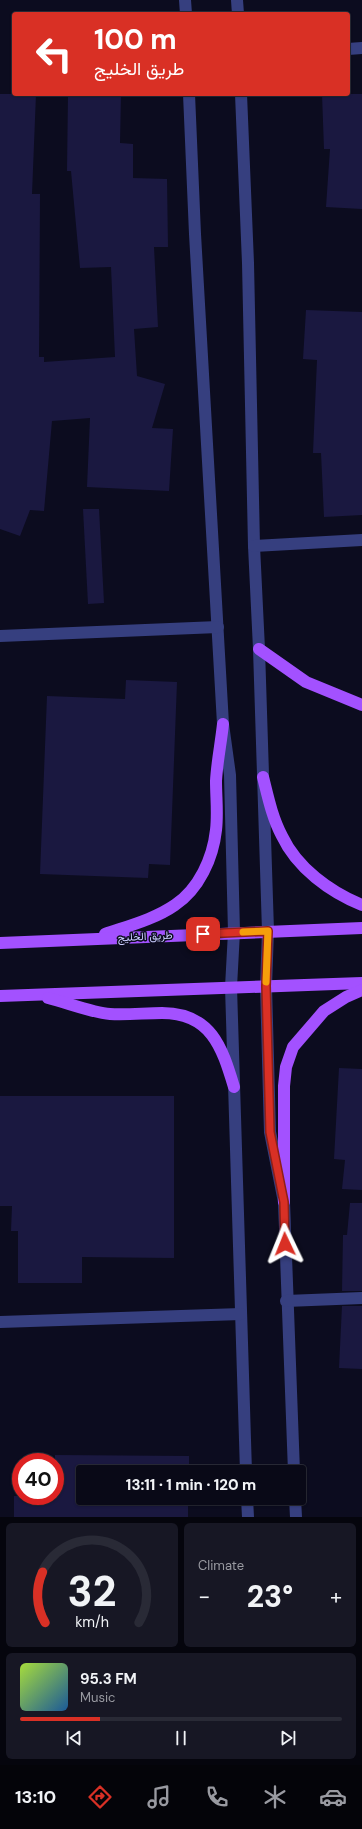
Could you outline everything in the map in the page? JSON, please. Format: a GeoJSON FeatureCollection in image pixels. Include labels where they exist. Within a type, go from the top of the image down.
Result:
{"type":"FeatureCollection","features":[{"type":"Feature","properties":{"kind":"main road"},"geometry":{"type":"LineString","coordinates":[[259,649],[306,682],[362,705]]}},
{"type":"Feature","properties":{"kind":"main road"},"geometry":{"type":"LineString","coordinates":[[94,939],[156,915],[176,905],[191,891],[202,875],[212,851],[216,829],[216,780],[223,724]]}},
{"type":"Feature","properties":{"kind":"main road"},"geometry":{"type":"LineString","coordinates":[[263,777],[272,812],[282,837],[299,861],[319,880],[344,898],[362,905]]}},
{"type":"Feature","properties":{"kind":"main road","name":"طريق الخليج"},"geometry":{"type":"LineString","coordinates":[[0,943],[234,932],[362,928]]}},
{"type":"Feature","properties":{"kind":"main road"},"geometry":{"type":"LineString","coordinates":[[0,996],[362,983]]}},
{"type":"Feature","properties":{"kind":"main road"},"geometry":{"type":"LineString","coordinates":[[284,1202],[284,1086],[286,1067],[293,1047],[324,1011],[346,996],[362,990]]}},
{"type":"Feature","properties":{"kind":"main road"},"geometry":{"type":"LineString","coordinates":[[35,994],[109,1014],[173,1014],[192,1018],[205,1026],[216,1038],[224,1054],[234,1087]]}},
{"type":"Feature","properties":{"kind":"street"},"geometry":{"type":"LineString","coordinates":[[185,0],[186,12]]}},
{"type":"Feature","properties":{"kind":"street"},"geometry":{"type":"LineString","coordinates":[[237,0],[238,12]]}},
{"type":"Feature","properties":{"kind":"street"},"geometry":{"type":"LineString","coordinates":[[350,49],[362,48]]}},
{"type":"Feature","properties":{"kind":"street"},"geometry":{"type":"LineString","coordinates":[[189,96],[195,234],[223,724],[230,775],[234,932],[231,987],[246,1465]]}},
{"type":"Feature","properties":{"kind":"street"},"geometry":{"type":"LineString","coordinates":[[241,96],[248,263],[254,546],[259,649],[268,931],[266,986],[270,1132],[284,1202],[286,1301],[294,1465]]}},
{"type":"Feature","properties":{"kind":"street"},"geometry":{"type":"LineString","coordinates":[[254,546],[362,540]]}},
{"type":"Feature","properties":{"kind":"street"},"geometry":{"type":"LineString","coordinates":[[0,636],[218,627]]}},
{"type":"Feature","properties":{"kind":"street"},"geometry":{"type":"LineString","coordinates":[[286,1301],[362,1298]]}},
{"type":"Feature","properties":{"kind":"street"},"geometry":{"type":"LineString","coordinates":[[0,1322],[241,1314]]}},
{"type":"Feature","properties":{"kind":"street"},"geometry":{"type":"LineString","coordinates":[[247,1505],[248,1517]]}},
{"type":"Feature","properties":{"kind":"street"},"geometry":{"type":"LineString","coordinates":[[295,1505],[296,1517]]}},
{"type":"Feature","properties":{"kind":"building"},"geometry":{"type":"Polygon","coordinates":[[[0,94],[12,94],[12,96],[36,96],[32,194],[40,194],[39,357],[44,357],[44,362],[115,357],[111,267],[80,268],[71,171],[67,171],[68,96],[121,96],[120,143],[133,144],[133,178],[167,179],[168,247],[154,247],[158,327],[134,329],[137,376],[165,384],[152,428],[173,429],[169,491],[87,487],[90,418],[52,421],[44,511],[30,510],[20,536],[0,529],[0,94]]]}},
{"type":"Feature","properties":{"kind":"building"},"geometry":{"type":"Polygon","coordinates":[[[350,94],[362,94],[362,209],[326,207],[330,149],[324,149],[322,96],[350,96],[350,94]]]}},
{"type":"Feature","properties":{"kind":"building"},"geometry":{"type":"Polygon","coordinates":[[[306,310],[362,312],[362,515],[324,517],[321,453],[313,453],[317,360],[303,359],[306,310]]]}},
{"type":"Feature","properties":{"kind":"building"},"geometry":{"type":"Polygon","coordinates":[[[83,509],[99,509],[104,603],[88,604],[83,509]]]}},
{"type":"Feature","properties":{"kind":"building"},"geometry":{"type":"Polygon","coordinates":[[[126,680],[177,682],[170,865],[149,864],[148,878],[40,874],[47,696],[125,699],[126,680]]]}},
{"type":"Feature","properties":{"kind":"building"},"geometry":{"type":"Polygon","coordinates":[[[339,1068],[362,1069],[362,1190],[342,1189],[345,1160],[334,1159],[339,1068]]]}},
{"type":"Feature","properties":{"kind":"building"},"geometry":{"type":"Polygon","coordinates":[[[0,1096],[174,1096],[174,1258],[82,1257],[82,1283],[18,1283],[18,1231],[11,1231],[12,1206],[0,1206],[0,1096]]]}},
{"type":"Feature","properties":{"kind":"building"},"geometry":{"type":"Polygon","coordinates":[[[350,1203],[362,1203],[362,1291],[342,1291],[343,1235],[347,1235],[350,1203]]]}},
{"type":"Feature","properties":{"kind":"building"},"geometry":{"type":"Polygon","coordinates":[[[342,1306],[362,1306],[362,1369],[339,1368],[342,1306]]]}},
{"type":"Feature","properties":{"kind":"building"},"geometry":{"type":"Polygon","coordinates":[[[64,1455],[189,1456],[189,1465],[76,1465],[76,1505],[188,1505],[188,1517],[14,1517],[14,1505],[64,1505],[64,1455]]]}},
{"type":"Feature","properties":{"kind":"slow traffic"},"geometry":{"type":"LineString","coordinates":[[243,932],[268,931],[266,982]]}},
{"type":"Feature","properties":{"kind":"route"},"geometry":{"type":"LineString","coordinates":[[203,934],[268,931],[266,986],[270,1132],[284,1202],[285,1244]]}}]}
